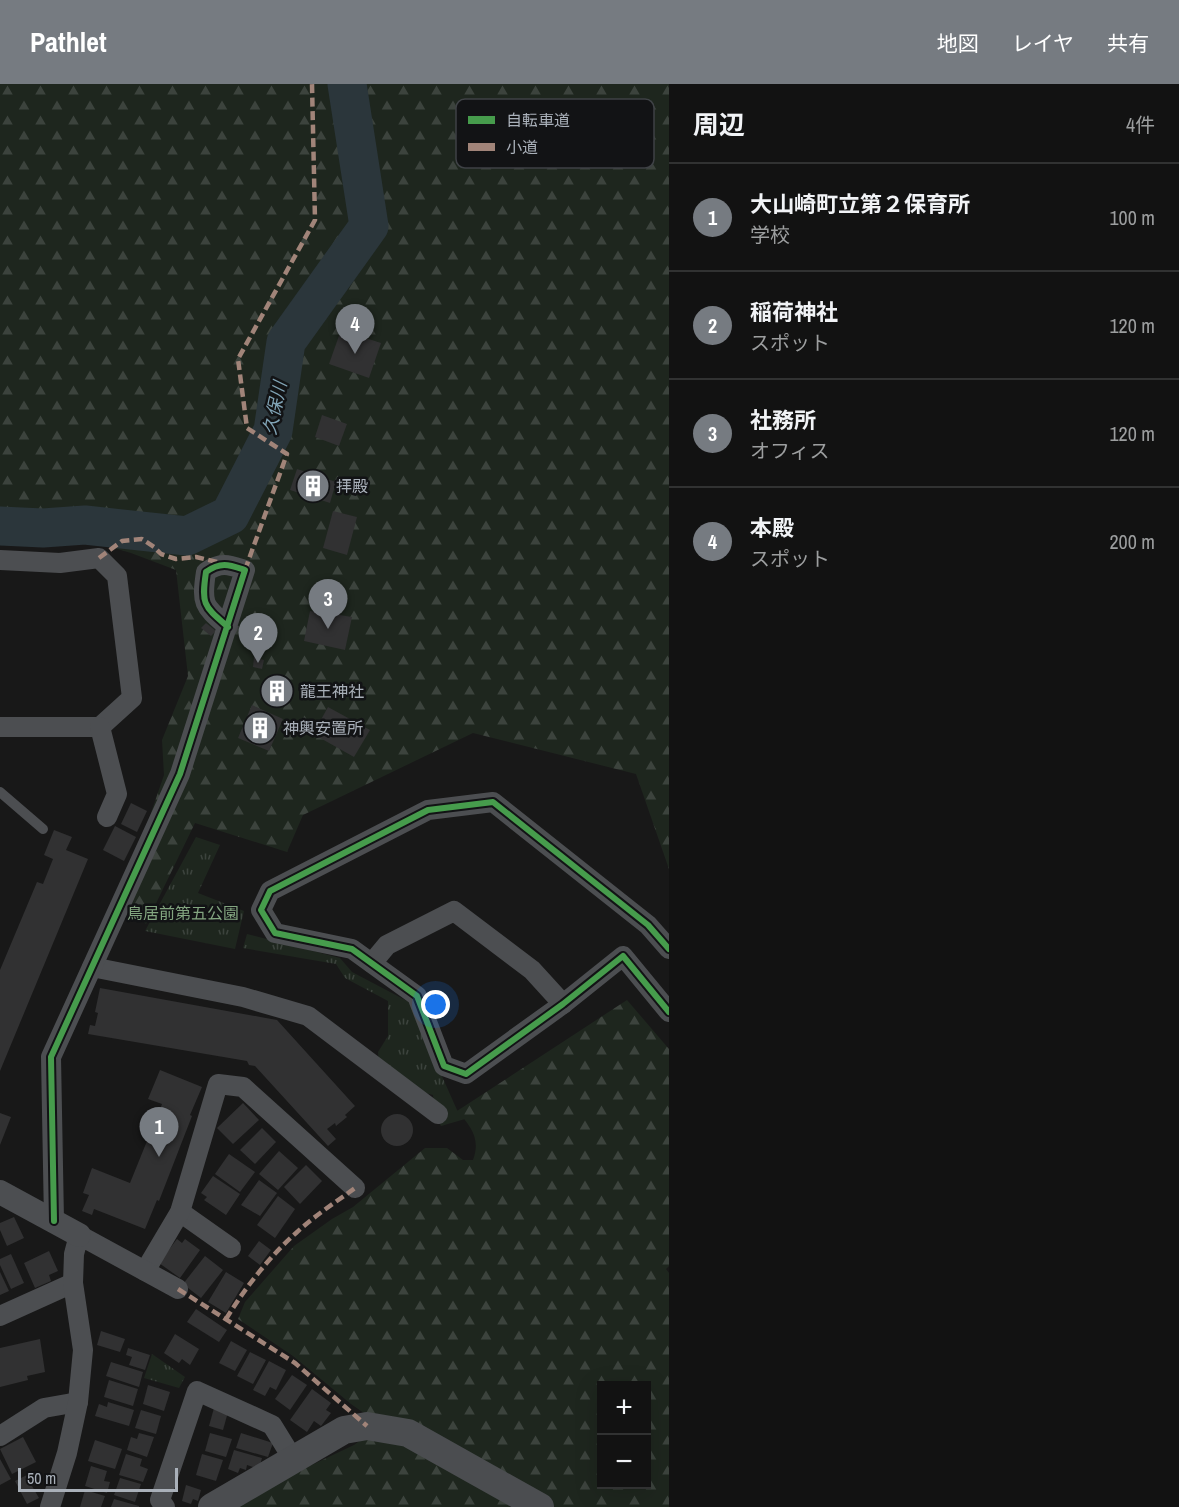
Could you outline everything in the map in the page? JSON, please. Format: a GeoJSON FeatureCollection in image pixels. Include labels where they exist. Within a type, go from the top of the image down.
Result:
{"type":"FeatureCollection","features":[{"type":"Feature","properties":{"kind":"main road"},"geometry":{"type":"LineString","coordinates":[[212,1507],[344,1430],[367,1426],[408,1433],[540,1507]]}},
{"type":"Feature","properties":{"kind":"street"},"geometry":{"type":"LineString","coordinates":[[0,560],[60,563],[99,558],[117,576],[132,698],[100,727],[0,727]]}},
{"type":"Feature","properties":{"kind":"street"},"geometry":{"type":"LineString","coordinates":[[54,1221],[51,1057],[180,774],[228,627]]}},
{"type":"Feature","properties":{"kind":"street"},"geometry":{"type":"LineString","coordinates":[[100,727],[117,794],[107,817]]}},
{"type":"Feature","properties":{"kind":"street"},"geometry":{"type":"LineString","coordinates":[[669,949],[648,926],[493,802],[428,810],[270,891],[261,910],[275,933],[352,949],[417,996],[444,1066],[466,1074],[563,1004],[623,956],[669,1011]]}},
{"type":"Feature","properties":{"kind":"street"},"geometry":{"type":"LineString","coordinates":[[372,963],[387,945],[454,911],[532,970],[563,1004]]}},
{"type":"Feature","properties":{"kind":"street"},"geometry":{"type":"LineString","coordinates":[[92,967],[106,972],[243,997],[309,1016],[438,1114]]}},
{"type":"Feature","properties":{"kind":"street"},"geometry":{"type":"LineString","coordinates":[[145,1272],[180,1212],[218,1084],[243,1087],[355,1188]]}},
{"type":"Feature","properties":{"kind":"street"},"geometry":{"type":"LineString","coordinates":[[0,1192],[178,1289]]}},
{"type":"Feature","properties":{"kind":"street"},"geometry":{"type":"LineString","coordinates":[[180,1212],[231,1248]]}},
{"type":"Feature","properties":{"kind":"street"},"geometry":{"type":"LineString","coordinates":[[50,1507],[67,1454],[78,1402],[84,1350],[73,1283],[74,1254],[79,1235]]}},
{"type":"Feature","properties":{"kind":"street"},"geometry":{"type":"LineString","coordinates":[[0,1316],[73,1283]]}},
{"type":"Feature","properties":{"kind":"street"},"geometry":{"type":"LineString","coordinates":[[165,1507],[160,1500],[197,1391],[272,1425],[293,1459]]}},
{"type":"Feature","properties":{"kind":"street"},"geometry":{"type":"LineString","coordinates":[[0,1436],[44,1408],[78,1402]]}},
{"type":"Feature","properties":{"kind":"lane"},"geometry":{"type":"LineString","coordinates":[[0,792],[43,828]]}},
{"type":"Feature","properties":{"kind":"green space"},"geometry":{"type":"Polygon","coordinates":[[[0,84],[669,84],[669,869],[636,774],[473,733],[303,815],[287,852],[195,823],[146,924],[121,900],[164,775],[162,740],[188,676],[176,570],[131,553],[25,522],[0,510],[0,84]]]}},
{"type":"Feature","properties":{"kind":"green space","name":"鳥居前第五公園"},"geometry":{"type":"Polygon","coordinates":[[[196,837],[220,845],[198,893],[244,911],[235,949],[145,931],[196,837]]]}},
{"type":"Feature","properties":{"kind":"green space"},"geometry":{"type":"Polygon","coordinates":[[[247,934],[340,958],[352,972],[409,1002],[457,1110],[465,1119],[441,1126],[435,1114],[433,1095],[415,1090],[379,1063],[378,1052],[388,1036],[388,1001],[345,978],[336,964],[243,948],[247,934]]]}},
{"type":"Feature","properties":{"kind":"green space"},"geometry":{"type":"Polygon","coordinates":[[[627,1000],[669,1049],[669,1266],[666,1269],[669,1273],[669,1507],[239,1507],[299,1471],[354,1445],[381,1425],[351,1404],[293,1356],[238,1319],[245,1302],[294,1246],[353,1207],[425,1148],[447,1148],[463,1160],[473,1160],[475,1139],[467,1122],[457,1111],[627,1000]]]}},
{"type":"Feature","properties":{"kind":"green space"},"geometry":{"type":"Polygon","coordinates":[[[152,1354],[185,1377],[179,1388],[144,1378],[152,1354]]]}},
{"type":"Feature","properties":{"kind":"building"},"geometry":{"type":"Polygon","coordinates":[[[341,330],[381,343],[369,378],[329,364],[341,330]]]}},
{"type":"Feature","properties":{"kind":"building","name":"拝殿"},"geometry":{"type":"Polygon","coordinates":[[[322,415],[347,424],[339,446],[315,437],[322,415]]]}},
{"type":"Feature","properties":{"kind":"building","name":"拝殿"},"geometry":{"type":"Polygon","coordinates":[[[297,469],[336,482],[330,503],[290,490],[297,469]]]}},
{"type":"Feature","properties":{"kind":"building"},"geometry":{"type":"Polygon","coordinates":[[[333,511],[357,517],[347,555],[323,548],[333,511]]]}},
{"type":"Feature","properties":{"kind":"building"},"geometry":{"type":"Polygon","coordinates":[[[318,606],[341,611],[340,615],[352,617],[345,650],[304,641],[310,611],[317,612],[318,606]]]}},
{"type":"Feature","properties":{"kind":"building"},"geometry":{"type":"Polygon","coordinates":[[[206,623],[216,631],[211,636],[201,628],[206,623]]]}},
{"type":"Feature","properties":{"kind":"building"},"geometry":{"type":"Polygon","coordinates":[[[254,657],[264,660],[262,669],[253,667],[254,657]]]}},
{"type":"Feature","properties":{"kind":"building","name":"龍王神社"},"geometry":{"type":"Polygon","coordinates":[[[274,685],[284,688],[280,698],[271,695],[274,685]]]}},
{"type":"Feature","properties":{"kind":"building","name":"神輿安置所"},"geometry":{"type":"Polygon","coordinates":[[[252,705],[283,719],[269,751],[238,738],[252,705]]]}},
{"type":"Feature","properties":{"kind":"building"},"geometry":{"type":"Polygon","coordinates":[[[328,707],[370,730],[354,757],[313,734],[328,707]]]}},
{"type":"Feature","properties":{"kind":"building"},"geometry":{"type":"Polygon","coordinates":[[[131,803],[147,811],[137,832],[121,824],[131,803]]]}},
{"type":"Feature","properties":{"kind":"building"},"geometry":{"type":"Polygon","coordinates":[[[115,826],[136,837],[124,861],[103,850],[115,826]]]}},
{"type":"Feature","properties":{"kind":"building"},"geometry":{"type":"Polygon","coordinates":[[[54,830],[72,837],[66,850],[88,859],[0,1071],[0,970],[37,882],[43,884],[53,859],[44,855],[54,830]]]}},
{"type":"Feature","properties":{"kind":"building"},"geometry":{"type":"Polygon","coordinates":[[[100,988],[277,1020],[355,1106],[345,1115],[347,1117],[336,1126],[335,1123],[327,1129],[336,1139],[328,1146],[255,1066],[249,1065],[247,1061],[88,1034],[90,1025],[95,1026],[98,1013],[95,1012],[100,988]]]}},
{"type":"Feature","properties":{"kind":"building"},"geometry":{"type":"Polygon","coordinates":[[[160,1070],[202,1087],[159,1201],[157,1200],[145,1229],[94,1209],[92,1215],[82,1211],[89,1195],[83,1193],[92,1168],[130,1183],[162,1104],[148,1099],[160,1070]]]}},
{"type":"Feature","properties":{"kind":"building"},"geometry":{"type":"Polygon","coordinates":[[[243,1103],[259,1120],[233,1144],[217,1128],[243,1103]]]}},
{"type":"Feature","properties":{"kind":"building"},"geometry":{"type":"Polygon","coordinates":[[[0,1113],[11,1117],[0,1145],[0,1113]]]}},
{"type":"Feature","properties":{"kind":"building"},"geometry":{"type":"Polygon","coordinates":[[[397,1114],[409,1118],[413,1130],[409,1142],[397,1146],[385,1142],[381,1130],[385,1118],[397,1114]]]}},
{"type":"Feature","properties":{"kind":"building"},"geometry":{"type":"Polygon","coordinates":[[[262,1128],[276,1142],[255,1164],[240,1150],[262,1128]]]}},
{"type":"Feature","properties":{"kind":"building"},"geometry":{"type":"Polygon","coordinates":[[[279,1151],[298,1168],[278,1190],[259,1174],[279,1151]]]}},
{"type":"Feature","properties":{"kind":"building"},"geometry":{"type":"Polygon","coordinates":[[[229,1154],[255,1172],[240,1192],[215,1174],[229,1154]]]}},
{"type":"Feature","properties":{"kind":"building"},"geometry":{"type":"Polygon","coordinates":[[[306,1165],[322,1181],[300,1204],[284,1187],[306,1165]]]}},
{"type":"Feature","properties":{"kind":"building"},"geometry":{"type":"Polygon","coordinates":[[[213,1176],[240,1194],[226,1215],[204,1200],[207,1197],[201,1193],[213,1176]]]}},
{"type":"Feature","properties":{"kind":"building"},"geometry":{"type":"Polygon","coordinates":[[[259,1180],[277,1193],[260,1216],[241,1205],[259,1180]]]}},
{"type":"Feature","properties":{"kind":"building"},"geometry":{"type":"Polygon","coordinates":[[[278,1196],[295,1209],[275,1238],[257,1225],[278,1196]]]}},
{"type":"Feature","properties":{"kind":"building"},"geometry":{"type":"Polygon","coordinates":[[[14,1217],[24,1238],[7,1246],[0,1230],[0,1223],[14,1217]]]}},
{"type":"Feature","properties":{"kind":"building"},"geometry":{"type":"Polygon","coordinates":[[[177,1239],[182,1243],[185,1239],[200,1250],[180,1278],[159,1263],[177,1239]]]}},
{"type":"Feature","properties":{"kind":"building"},"geometry":{"type":"Polygon","coordinates":[[[259,1241],[271,1250],[260,1265],[248,1256],[259,1241]]]}},
{"type":"Feature","properties":{"kind":"building"},"geometry":{"type":"Polygon","coordinates":[[[49,1251],[58,1271],[49,1275],[51,1281],[35,1288],[24,1263],[49,1251]]]}},
{"type":"Feature","properties":{"kind":"building"},"geometry":{"type":"Polygon","coordinates":[[[11,1254],[24,1283],[11,1289],[0,1265],[0,1259],[11,1254]]]}},
{"type":"Feature","properties":{"kind":"building"},"geometry":{"type":"Polygon","coordinates":[[[205,1256],[223,1270],[201,1298],[183,1284],[205,1256]]]}},
{"type":"Feature","properties":{"kind":"building"},"geometry":{"type":"Polygon","coordinates":[[[0,1272],[9,1291],[0,1295],[0,1272]]]}},
{"type":"Feature","properties":{"kind":"building"},"geometry":{"type":"Polygon","coordinates":[[[226,1272],[244,1283],[226,1313],[208,1302],[226,1272]]]}},
{"type":"Feature","properties":{"kind":"building"},"geometry":{"type":"Polygon","coordinates":[[[196,1309],[227,1330],[219,1342],[187,1322],[196,1309]]]}},
{"type":"Feature","properties":{"kind":"building"},"geometry":{"type":"Polygon","coordinates":[[[101,1331],[125,1339],[120,1352],[97,1345],[101,1331]]]}},
{"type":"Feature","properties":{"kind":"building"},"geometry":{"type":"Polygon","coordinates":[[[175,1334],[199,1349],[190,1365],[182,1359],[179,1363],[164,1353],[175,1334]]]}},
{"type":"Feature","properties":{"kind":"building"},"geometry":{"type":"Polygon","coordinates":[[[40,1339],[45,1372],[27,1376],[28,1380],[0,1387],[0,1348],[40,1339]]]}},
{"type":"Feature","properties":{"kind":"building"},"geometry":{"type":"Polygon","coordinates":[[[231,1341],[247,1350],[235,1371],[219,1363],[231,1341]]]}},
{"type":"Feature","properties":{"kind":"building"},"geometry":{"type":"Polygon","coordinates":[[[128,1348],[150,1355],[145,1370],[129,1365],[132,1357],[126,1355],[128,1348]]]}},
{"type":"Feature","properties":{"kind":"building"},"geometry":{"type":"Polygon","coordinates":[[[250,1352],[266,1360],[253,1384],[237,1376],[250,1352]]]}},
{"type":"Feature","properties":{"kind":"building"},"geometry":{"type":"Polygon","coordinates":[[[269,1361],[286,1370],[276,1390],[270,1387],[265,1396],[253,1390],[269,1361]]]}},
{"type":"Feature","properties":{"kind":"building"},"geometry":{"type":"Polygon","coordinates":[[[111,1362],[143,1372],[139,1387],[106,1376],[111,1362]]]}},
{"type":"Feature","properties":{"kind":"building"},"geometry":{"type":"Polygon","coordinates":[[[292,1375],[307,1385],[290,1410],[275,1399],[292,1375]]]}},
{"type":"Feature","properties":{"kind":"building"},"geometry":{"type":"Polygon","coordinates":[[[109,1380],[138,1389],[133,1406],[104,1397],[109,1380]]]}},
{"type":"Feature","properties":{"kind":"building"},"geometry":{"type":"Polygon","coordinates":[[[148,1385],[170,1392],[164,1411],[143,1404],[148,1385]]]}},
{"type":"Feature","properties":{"kind":"building"},"geometry":{"type":"Polygon","coordinates":[[[312,1389],[331,1403],[326,1410],[331,1413],[321,1426],[314,1421],[307,1432],[290,1420],[312,1389]]]}},
{"type":"Feature","properties":{"kind":"building"},"geometry":{"type":"Polygon","coordinates":[[[108,1402],[134,1410],[129,1426],[95,1416],[99,1404],[107,1407],[108,1402]]]}},
{"type":"Feature","properties":{"kind":"building"},"geometry":{"type":"Polygon","coordinates":[[[214,1408],[228,1412],[223,1430],[209,1426],[214,1408]]]}},
{"type":"Feature","properties":{"kind":"building"},"geometry":{"type":"Polygon","coordinates":[[[141,1410],[161,1416],[156,1434],[135,1428],[141,1410]]]}},
{"type":"Feature","properties":{"kind":"building"},"geometry":{"type":"Polygon","coordinates":[[[139,1433],[154,1437],[147,1457],[127,1450],[131,1437],[137,1439],[139,1433]]]}},
{"type":"Feature","properties":{"kind":"building"},"geometry":{"type":"Polygon","coordinates":[[[210,1433],[232,1439],[226,1457],[205,1451],[210,1433]]]}},
{"type":"Feature","properties":{"kind":"building"},"geometry":{"type":"Polygon","coordinates":[[[241,1433],[273,1443],[268,1457],[236,1448],[241,1433]]]}},
{"type":"Feature","properties":{"kind":"building"},"geometry":{"type":"Polygon","coordinates":[[[23,1437],[36,1462],[12,1474],[0,1449],[23,1437]]]}},
{"type":"Feature","properties":{"kind":"building"},"geometry":{"type":"Polygon","coordinates":[[[95,1440],[122,1449],[115,1469],[88,1461],[95,1440]]]}},
{"type":"Feature","properties":{"kind":"building"},"geometry":{"type":"Polygon","coordinates":[[[234,1450],[262,1458],[259,1469],[247,1465],[246,1470],[240,1468],[238,1473],[228,1469],[234,1450]]]}},
{"type":"Feature","properties":{"kind":"building"},"geometry":{"type":"Polygon","coordinates":[[[126,1454],[142,1459],[140,1466],[148,1469],[143,1482],[119,1475],[126,1454]]]}},
{"type":"Feature","properties":{"kind":"building"},"geometry":{"type":"Polygon","coordinates":[[[202,1454],[223,1460],[216,1481],[196,1475],[202,1454]]]}},
{"type":"Feature","properties":{"kind":"building"},"geometry":{"type":"Polygon","coordinates":[[[0,1459],[11,1479],[0,1485],[0,1459]]]}},
{"type":"Feature","properties":{"kind":"building"},"geometry":{"type":"Polygon","coordinates":[[[91,1466],[107,1471],[104,1481],[110,1482],[107,1493],[85,1486],[91,1466]]]}},
{"type":"Feature","properties":{"kind":"building"},"geometry":{"type":"Polygon","coordinates":[[[33,1472],[39,1482],[32,1486],[39,1498],[27,1504],[15,1481],[33,1472]]]}},
{"type":"Feature","properties":{"kind":"building"},"geometry":{"type":"Polygon","coordinates":[[[120,1478],[141,1484],[135,1502],[114,1495],[120,1478]]]}},
{"type":"Feature","properties":{"kind":"building"},"geometry":{"type":"Polygon","coordinates":[[[186,1485],[201,1490],[198,1501],[193,1499],[191,1504],[182,1501],[186,1485]]]}},
{"type":"Feature","properties":{"kind":"building"},"geometry":{"type":"Polygon","coordinates":[[[85,1490],[105,1496],[101,1507],[80,1507],[85,1490]]]}},
{"type":"Feature","properties":{"kind":"building"},"geometry":{"type":"Polygon","coordinates":[[[114,1499],[139,1506],[139,1507],[111,1507],[114,1499]]]}},
{"type":"Feature","properties":{"kind":"waterway","name":"久保川"},"geometry":{"type":"LineString","coordinates":[[0,526],[43,528],[85,525],[187,536],[230,515],[273,431],[286,342],[369,226],[347,84]]}},
{"type":"Feature","properties":{"kind":"marked path"},"geometry":{"type":"LineString","coordinates":[[245,570],[287,454],[247,428],[238,359],[315,220],[312,84]]}},
{"type":"Feature","properties":{"kind":"marked path"},"geometry":{"type":"LineString","coordinates":[[99,558],[122,541],[142,539],[161,554],[176,559],[196,557],[221,563]]}},
{"type":"Feature","properties":{"kind":"marked path"},"geometry":{"type":"LineString","coordinates":[[226,1319],[258,1273],[276,1252],[310,1221],[355,1188]]}},
{"type":"Feature","properties":{"kind":"marked path"},"geometry":{"type":"LineString","coordinates":[[178,1289],[295,1363],[367,1426]]}},
{"type":"Feature","properties":{"kind":"cycle path"},"geometry":{"type":"LineString","coordinates":[[54,1221],[51,1057],[180,774],[245,570],[221,565],[206,572],[204,598],[209,609],[220,620],[228,627]]}},
{"type":"Feature","properties":{"kind":"cycle path"},"geometry":{"type":"LineString","coordinates":[[669,949],[648,925],[493,802],[428,810],[270,891],[261,910],[275,933],[352,949],[417,996],[444,1066],[466,1074],[563,1004],[623,956],[669,1012]]}},
{"type":"Feature","properties":{"kind":"place","name":"本殿"},"geometry":{"type":"Point","coordinates":[355,354]}},
{"type":"Feature","properties":{"kind":"place","name":"拝殿"},"geometry":{"type":"Point","coordinates":[313,486]}},
{"type":"Feature","properties":{"kind":"place","name":"社務所"},"geometry":{"type":"Point","coordinates":[328,629]}},
{"type":"Feature","properties":{"kind":"place","name":"稲荷神社"},"geometry":{"type":"Point","coordinates":[258,663]}},
{"type":"Feature","properties":{"kind":"place","name":"龍王神社"},"geometry":{"type":"Point","coordinates":[277,691]}},
{"type":"Feature","properties":{"kind":"place","name":"神輿安置所"},"geometry":{"type":"Point","coordinates":[260,728]}},
{"type":"Feature","properties":{"kind":"place","name":"大山崎町立第２保育所"},"geometry":{"type":"Point","coordinates":[159,1157]}}]}
